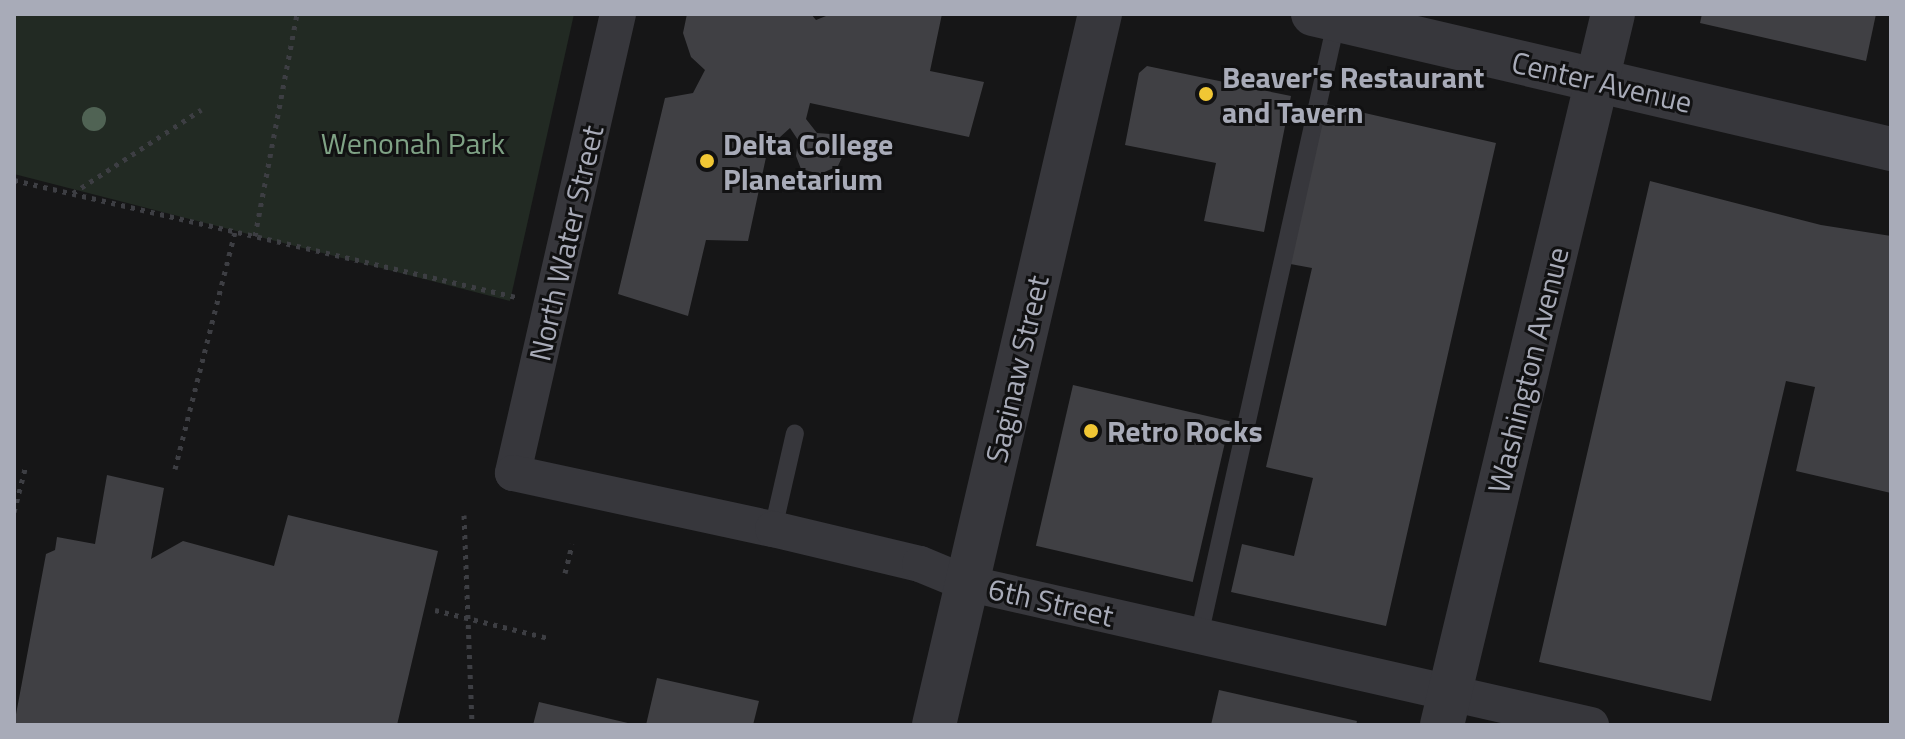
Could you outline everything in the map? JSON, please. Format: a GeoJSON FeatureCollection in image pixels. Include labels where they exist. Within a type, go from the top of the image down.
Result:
{"type":"FeatureCollection","features":[{"type":"Feature","properties":{"kind":"street","name":"North Water Street"},"geometry":{"type":"LineString","coordinates":[[513,473],[618,14]]}},
{"type":"Feature","properties":{"kind":"street","name":"Saginaw Street"},"geometry":{"type":"LineString","coordinates":[[934,725],[1100,14]]}},
{"type":"Feature","properties":{"kind":"street","name":"Washington Avenue"},"geometry":{"type":"LineString","coordinates":[[1446,709],[1613,14]]}},
{"type":"Feature","properties":{"kind":"street","name":"Center Avenue"},"geometry":{"type":"LineString","coordinates":[[1329,16],[1891,149]]}},
{"type":"Feature","properties":{"kind":"street","name":"6th Street"},"geometry":{"type":"LineString","coordinates":[[513,473],[920,564],[966,583],[1199,636],[1446,709],[1591,725]]}},
{"type":"Feature","properties":{"kind":"lane"},"geometry":{"type":"LineString","coordinates":[[1199,636],[1329,16]]}},
{"type":"Feature","properties":{"kind":"lane"},"geometry":{"type":"LineString","coordinates":[[773,529],[795,433]]}},
{"type":"Feature","properties":{"kind":"path"},"geometry":{"type":"LineString","coordinates":[[255,236],[297,14]]}},
{"type":"Feature","properties":{"kind":"path"},"geometry":{"type":"LineString","coordinates":[[72,194],[201,110]]}},
{"type":"Feature","properties":{"kind":"path"},"geometry":{"type":"LineString","coordinates":[[14,180],[552,305]]}},
{"type":"Feature","properties":{"kind":"path"},"geometry":{"type":"LineString","coordinates":[[175,469],[235,232]]}},
{"type":"Feature","properties":{"kind":"path"},"geometry":{"type":"LineString","coordinates":[[14,512],[26,465]]}},
{"type":"Feature","properties":{"kind":"path"},"geometry":{"type":"LineString","coordinates":[[464,515],[472,725]]}},
{"type":"Feature","properties":{"kind":"path"},"geometry":{"type":"LineString","coordinates":[[565,573],[572,544]]}},
{"type":"Feature","properties":{"kind":"path"},"geometry":{"type":"LineString","coordinates":[[435,610],[548,638]]}},
{"type":"Feature","properties":{"kind":"green space","name":"Wenonah Park"},"geometry":{"type":"Polygon","coordinates":[[[14,14],[574,14],[510,301],[14,174],[14,14]]]}},
{"type":"Feature","properties":{"kind":"building","name":"Delta College Planetarium"},"geometry":{"type":"Polygon","coordinates":[[[687,14],[811,14],[816,20],[831,14],[942,14],[930,71],[984,82],[969,137],[810,103],[806,119],[817,133],[830,134],[837,143],[843,155],[838,166],[820,174],[801,169],[796,156],[798,140],[790,128],[768,148],[748,241],[706,240],[688,316],[618,294],[665,98],[693,93],[705,70],[691,57],[683,33],[687,14]]]}},
{"type":"Feature","properties":{"kind":"building"},"geometry":{"type":"Polygon","coordinates":[[[1702,14],[1876,14],[1866,61],[1700,23],[1702,14]]]}},
{"type":"Feature","properties":{"kind":"building"},"geometry":{"type":"Polygon","coordinates":[[[1147,66],[1291,96],[1264,232],[1204,221],[1216,163],[1125,145],[1139,73],[1147,66]]]}},
{"type":"Feature","properties":{"kind":"building"},"geometry":{"type":"Polygon","coordinates":[[[1321,103],[1496,143],[1386,626],[1231,592],[1242,544],[1294,556],[1313,478],[1266,467],[1312,268],[1285,263],[1321,103]]]}},
{"type":"Feature","properties":{"kind":"building"},"geometry":{"type":"Polygon","coordinates":[[[1650,181],[1821,225],[1891,236],[1891,493],[1796,471],[1815,387],[1786,381],[1711,701],[1539,662],[1650,181]]]}},
{"type":"Feature","properties":{"kind":"building"},"geometry":{"type":"Polygon","coordinates":[[[1073,385],[1230,421],[1193,582],[1036,546],[1073,385]]]}},
{"type":"Feature","properties":{"kind":"building"},"geometry":{"type":"Polygon","coordinates":[[[107,475],[164,488],[151,559],[183,541],[274,566],[288,515],[438,551],[397,725],[14,725],[46,554],[55,550],[57,537],[95,544],[107,475]]]}},
{"type":"Feature","properties":{"kind":"building"},"geometry":{"type":"Polygon","coordinates":[[[657,678],[759,701],[753,725],[646,725],[657,678]]]}},
{"type":"Feature","properties":{"kind":"building"},"geometry":{"type":"Polygon","coordinates":[[[1219,690],[1357,721],[1356,725],[1211,725],[1219,690]]]}},
{"type":"Feature","properties":{"kind":"building"},"geometry":{"type":"Polygon","coordinates":[[[539,702],[632,724],[632,725],[533,725],[539,702]]]}},
{"type":"Feature","properties":{"kind":"place","name":"Beaver's Restaurant and Tavern"},"geometry":{"type":"Point","coordinates":[1206,94]}},
{"type":"Feature","properties":{"kind":"place","name":"Delta College Planetarium"},"geometry":{"type":"Point","coordinates":[707,161]}},
{"type":"Feature","properties":{"kind":"place","name":"Retro Rocks"},"geometry":{"type":"Point","coordinates":[1091,431]}}]}
